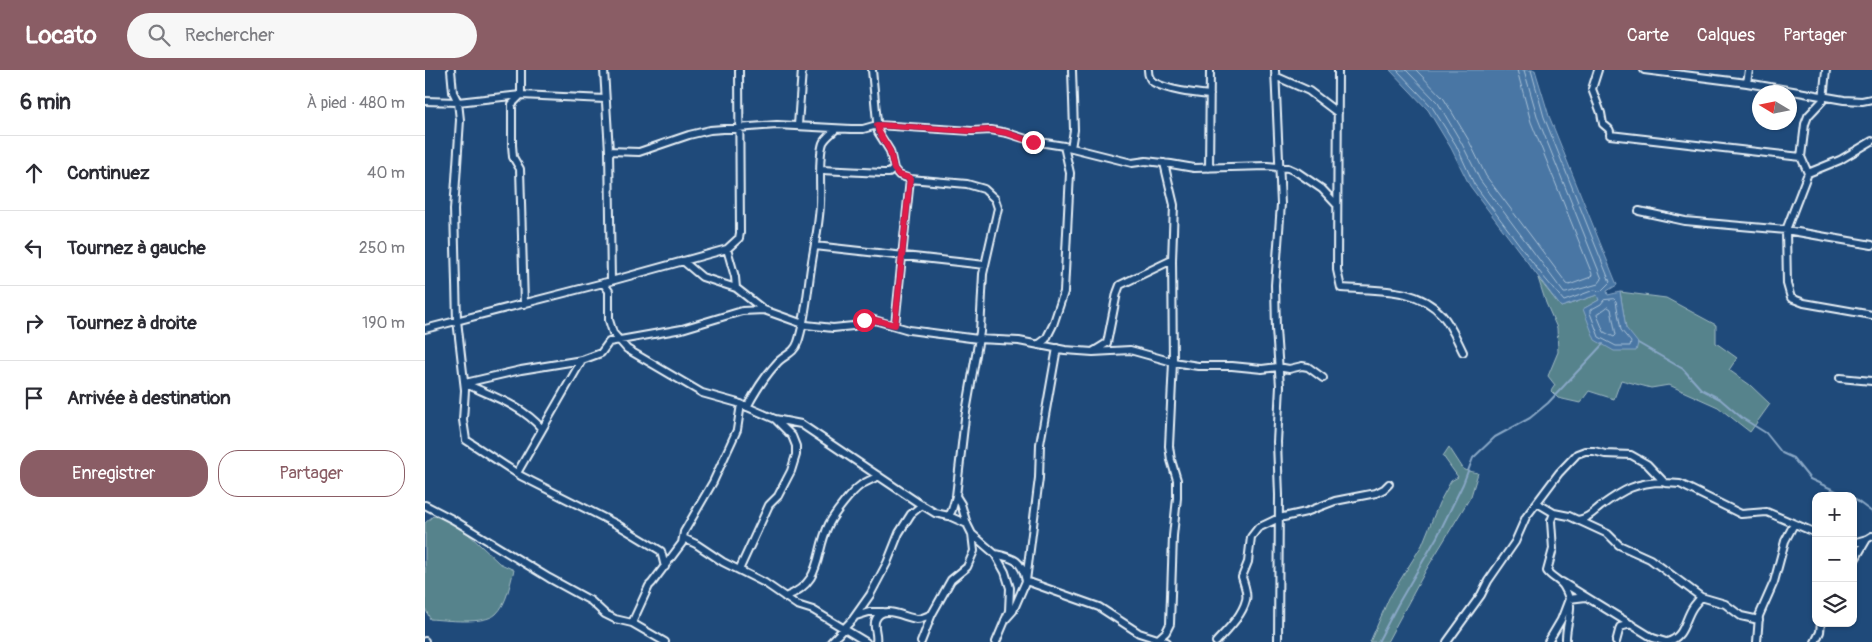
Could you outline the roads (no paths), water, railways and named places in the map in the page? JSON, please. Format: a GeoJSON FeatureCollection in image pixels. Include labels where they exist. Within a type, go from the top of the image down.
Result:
{"type":"FeatureCollection","features":[{"type":"Feature","properties":{"kind":"street"},"geometry":{"type":"LineString","coordinates":[[451,70],[453,92],[459,102],[460,120],[454,210],[457,320],[465,383],[463,420],[466,440],[517,473],[618,525],[661,551],[665,567]]}},
{"type":"Feature","properties":{"kind":"street"},"geometry":{"type":"LineString","coordinates":[[521,70],[521,95],[512,104],[511,127],[513,157],[520,170],[524,304]]}},
{"type":"Feature","properties":{"kind":"street"},"geometry":{"type":"LineString","coordinates":[[604,70],[609,151],[611,281]]}},
{"type":"Feature","properties":{"kind":"street"},"geometry":{"type":"LineString","coordinates":[[425,329],[727,249],[739,238],[740,233],[739,70]]}},
{"type":"Feature","properties":{"kind":"street"},"geometry":{"type":"LineString","coordinates":[[798,125],[801,70]]}},
{"type":"Feature","properties":{"kind":"street"},"geometry":{"type":"LineString","coordinates":[[872,70],[877,125],[890,151],[894,169],[899,175],[910,178],[967,184],[984,189],[995,199],[998,208],[985,265],[978,338],[965,418],[956,496],[949,516]]}},
{"type":"Feature","properties":{"kind":"street"},"geometry":{"type":"LineString","coordinates":[[1038,345],[1046,339],[1050,332],[1064,292],[1070,173],[1067,147],[1074,130],[1072,70]]}},
{"type":"Feature","properties":{"kind":"street"},"geometry":{"type":"LineString","coordinates":[[1148,70],[1149,77],[1154,83],[1181,91],[1210,95]]}},
{"type":"Feature","properties":{"kind":"street"},"geometry":{"type":"LineString","coordinates":[[1209,168],[1210,70]]}},
{"type":"Feature","properties":{"kind":"street"},"geometry":{"type":"LineString","coordinates":[[1338,70],[1337,270],[1341,288],[1390,291],[1423,300],[1444,316],[1463,352]]}},
{"type":"Feature","properties":{"kind":"street"},"geometry":{"type":"LineString","coordinates":[[1598,70],[1593,83],[1593,94],[1601,113],[1603,124],[1608,127],[1611,135],[1801,157]]}},
{"type":"Feature","properties":{"kind":"street"},"geometry":{"type":"LineString","coordinates":[[1644,70],[1747,83],[1851,101],[1872,99]]}},
{"type":"Feature","properties":{"kind":"street"},"geometry":{"type":"LineString","coordinates":[[1747,83],[1749,70]]}},
{"type":"Feature","properties":{"kind":"street"},"geometry":{"type":"LineString","coordinates":[[1826,70],[1823,100],[1805,120],[1801,157],[1808,172],[1786,230],[1787,284],[1791,298],[1804,303],[1872,315]]}},
{"type":"Feature","properties":{"kind":"street"},"geometry":{"type":"LineString","coordinates":[[1275,73],[1309,91],[1338,113]]}},
{"type":"Feature","properties":{"kind":"street"},"geometry":{"type":"LineString","coordinates":[[1275,73],[1281,204],[1275,285],[1280,386],[1277,442],[1279,518],[1277,642]]}},
{"type":"Feature","properties":{"kind":"street"},"geometry":{"type":"LineString","coordinates":[[425,101],[459,102],[521,95],[605,99]]}},
{"type":"Feature","properties":{"kind":"street"},"geometry":{"type":"LineString","coordinates":[[609,151],[639,152],[710,130],[777,125],[836,129],[863,129],[877,125],[971,131],[991,130],[1007,133],[1033,142],[1067,147],[1120,161],[1164,163],[1183,167],[1267,166],[1288,168],[1322,189],[1337,205]]}},
{"type":"Feature","properties":{"kind":"street"},"geometry":{"type":"LineString","coordinates":[[632,623],[649,586],[682,543],[684,532],[713,482],[731,445],[744,406],[779,360],[791,354],[797,344],[809,289],[815,246],[820,204],[823,142],[836,129]]}},
{"type":"Feature","properties":{"kind":"street"},"geometry":{"type":"LineString","coordinates":[[1808,172],[1841,160],[1872,141]]}},
{"type":"Feature","properties":{"kind":"street"},"geometry":{"type":"LineString","coordinates":[[1157,640],[1166,632],[1170,624],[1173,536],[1177,498],[1177,480],[1169,446],[1173,362],[1172,260],[1174,205],[1164,163]]}},
{"type":"Feature","properties":{"kind":"street"},"geometry":{"type":"LineString","coordinates":[[821,170],[889,173],[894,169]]}},
{"type":"Feature","properties":{"kind":"street"},"geometry":{"type":"LineString","coordinates":[[895,325],[910,178]]}},
{"type":"Feature","properties":{"kind":"street"},"geometry":{"type":"LineString","coordinates":[[1639,211],[1685,221],[1786,230],[1872,245]]}},
{"type":"Feature","properties":{"kind":"street"},"geometry":{"type":"LineString","coordinates":[[815,246],[985,265]]}},
{"type":"Feature","properties":{"kind":"street"},"geometry":{"type":"LineString","coordinates":[[727,249],[736,288]]}},
{"type":"Feature","properties":{"kind":"street"},"geometry":{"type":"LineString","coordinates":[[1093,352],[1107,343],[1120,285],[1172,260]]}},
{"type":"Feature","properties":{"kind":"street"},"geometry":{"type":"LineString","coordinates":[[683,261],[702,277],[736,288],[764,310],[816,327],[853,326],[871,319],[909,330],[1019,341],[1057,348],[1093,352],[1130,350],[1173,362],[1198,366],[1233,366],[1262,369],[1278,367],[1289,369],[1302,366],[1308,367],[1323,378]]}},
{"type":"Feature","properties":{"kind":"street"},"geometry":{"type":"LineString","coordinates":[[603,283],[609,291],[609,320],[613,332],[627,349],[702,393],[744,406],[775,419],[801,424],[935,513],[949,516],[967,524]]}},
{"type":"Feature","properties":{"kind":"street"},"geometry":{"type":"LineString","coordinates":[[465,383],[521,370],[582,360],[601,353],[609,342],[682,329],[742,311],[764,310]]}},
{"type":"Feature","properties":{"kind":"street"},"geometry":{"type":"LineString","coordinates":[[1005,620],[1013,611],[1026,580],[1039,478],[1039,444],[1057,348]]}},
{"type":"Feature","properties":{"kind":"street"},"geometry":{"type":"LineString","coordinates":[[517,473],[582,360]]}},
{"type":"Feature","properties":{"kind":"street"},"geometry":{"type":"LineString","coordinates":[[1840,378],[1872,381]]}},
{"type":"Feature","properties":{"kind":"street"},"geometry":{"type":"LineString","coordinates":[[465,383],[518,408],[536,421],[542,429]]}},
{"type":"Feature","properties":{"kind":"street"},"geometry":{"type":"LineString","coordinates":[[739,570],[769,505],[778,496],[791,471],[796,455],[796,446],[792,436],[775,419]]}},
{"type":"Feature","properties":{"kind":"street"},"geometry":{"type":"LineString","coordinates":[[1447,642],[1481,595],[1488,581],[1515,542],[1526,518],[1559,473],[1577,454],[1585,451],[1631,455],[1647,464],[1665,482]]}},
{"type":"Feature","properties":{"kind":"street"},"geometry":{"type":"LineString","coordinates":[[785,597],[794,594],[812,578],[822,542],[834,516],[860,485],[879,476]]}},
{"type":"Feature","properties":{"kind":"street"},"geometry":{"type":"LineString","coordinates":[[1578,520],[1589,518],[1595,511],[1627,489],[1647,482],[1665,482],[1680,484],[1741,514],[1767,512],[1812,531]]}},
{"type":"Feature","properties":{"kind":"street"},"geometry":{"type":"LineString","coordinates":[[1216,642],[1236,620],[1246,600],[1246,588],[1242,577],[1248,562],[1251,537],[1258,528],[1279,518],[1306,512],[1335,501],[1376,493],[1389,484]]}},
{"type":"Feature","properties":{"kind":"street"},"geometry":{"type":"LineString","coordinates":[[921,642],[932,614],[951,580],[967,567],[974,551],[972,534],[961,504],[956,496]]}},
{"type":"Feature","properties":{"kind":"street"},"geometry":{"type":"LineString","coordinates":[[1537,503],[1554,513],[1569,516],[1608,534],[1619,545],[1650,559],[1701,598],[1725,604],[1741,616],[1759,620]]}},
{"type":"Feature","properties":{"kind":"street"},"geometry":{"type":"LineString","coordinates":[[425,505],[453,519],[549,578],[591,601],[605,614],[615,619],[632,623],[665,642]]}},
{"type":"Feature","properties":{"kind":"street"},"geometry":{"type":"LineString","coordinates":[[831,642],[856,616],[870,595],[887,563],[899,533],[911,514],[922,505]]}},
{"type":"Feature","properties":{"kind":"street"},"geometry":{"type":"LineString","coordinates":[[1554,513],[1551,522],[1553,549],[1547,570],[1550,575],[1653,638],[1667,642],[1675,640],[1687,624],[1692,608],[1701,598]]}},
{"type":"Feature","properties":{"kind":"street"},"geometry":{"type":"LineString","coordinates":[[1757,642],[1759,620],[1763,606],[1774,582],[1785,541],[1795,524]]}},
{"type":"Feature","properties":{"kind":"street"},"geometry":{"type":"LineString","coordinates":[[972,534],[995,554],[1005,572],[1010,588],[1009,612],[996,642]]}},
{"type":"Feature","properties":{"kind":"street"},"geometry":{"type":"LineString","coordinates":[[1857,542],[1870,537]]}},
{"type":"Feature","properties":{"kind":"street"},"geometry":{"type":"LineString","coordinates":[[1857,557],[1870,537]]}},
{"type":"Feature","properties":{"kind":"street"},"geometry":{"type":"LineString","coordinates":[[683,538],[696,544],[723,562],[765,583],[797,605],[813,610],[866,642]]}},
{"type":"Feature","properties":{"kind":"street"},"geometry":{"type":"LineString","coordinates":[[995,554],[1010,557],[1023,568],[1026,580]]}},
{"type":"Feature","properties":{"kind":"street"},"geometry":{"type":"LineString","coordinates":[[1026,580],[1099,607],[1139,633],[1167,642]]}},
{"type":"Feature","properties":{"kind":"street"},"geometry":{"type":"LineString","coordinates":[[1558,580],[1563,586],[1572,608],[1566,642]]}},
{"type":"Feature","properties":{"kind":"street"},"geometry":{"type":"LineString","coordinates":[[1569,599],[1587,597]]}},
{"type":"Feature","properties":{"kind":"street"},"geometry":{"type":"LineString","coordinates":[[1548,642],[1561,620],[1569,599]]}},
{"type":"Feature","properties":{"kind":"street"},"geometry":{"type":"LineString","coordinates":[[856,616],[869,612],[885,612],[916,619],[932,614]]}},
{"type":"Feature","properties":{"kind":"street"},"geometry":{"type":"LineString","coordinates":[[875,642],[877,631],[876,617],[885,612]]}},
{"type":"Feature","properties":{"kind":"street"},"geometry":{"type":"LineString","coordinates":[[1616,642],[1620,627],[1631,624]]}},
{"type":"Feature","properties":{"kind":"street"},"geometry":{"type":"LineString","coordinates":[[1815,642],[1821,627]]}},
{"type":"Feature","properties":{"kind":"water"},"geometry":{"type":"Polygon","coordinates":[[[1390,70],[1535,70],[1549,116],[1617,285],[1607,291],[1608,295],[1620,292],[1626,328],[1638,343],[1636,351],[1614,351],[1595,340],[1583,309],[1599,300],[1597,295],[1561,307],[1470,186],[1451,148],[1428,110],[1390,70]]]}},
{"type":"Feature","properties":{"kind":"waterway"},"geometry":{"type":"LineString","coordinates":[[1638,343],[1683,369],[1701,389],[1720,399],[1742,418],[1766,433],[1782,453],[1793,458],[1810,479],[1838,492]]}},
{"type":"Feature","properties":{"kind":"waterway"},"geometry":{"type":"LineString","coordinates":[[1378,642],[1437,537],[1463,484],[1473,458],[1495,437],[1530,418],[1548,403],[1603,344]]}},
{"type":"Feature","properties":{"kind":"waterway"},"geometry":{"type":"LineString","coordinates":[[1857,501],[1872,512]]}}]}
